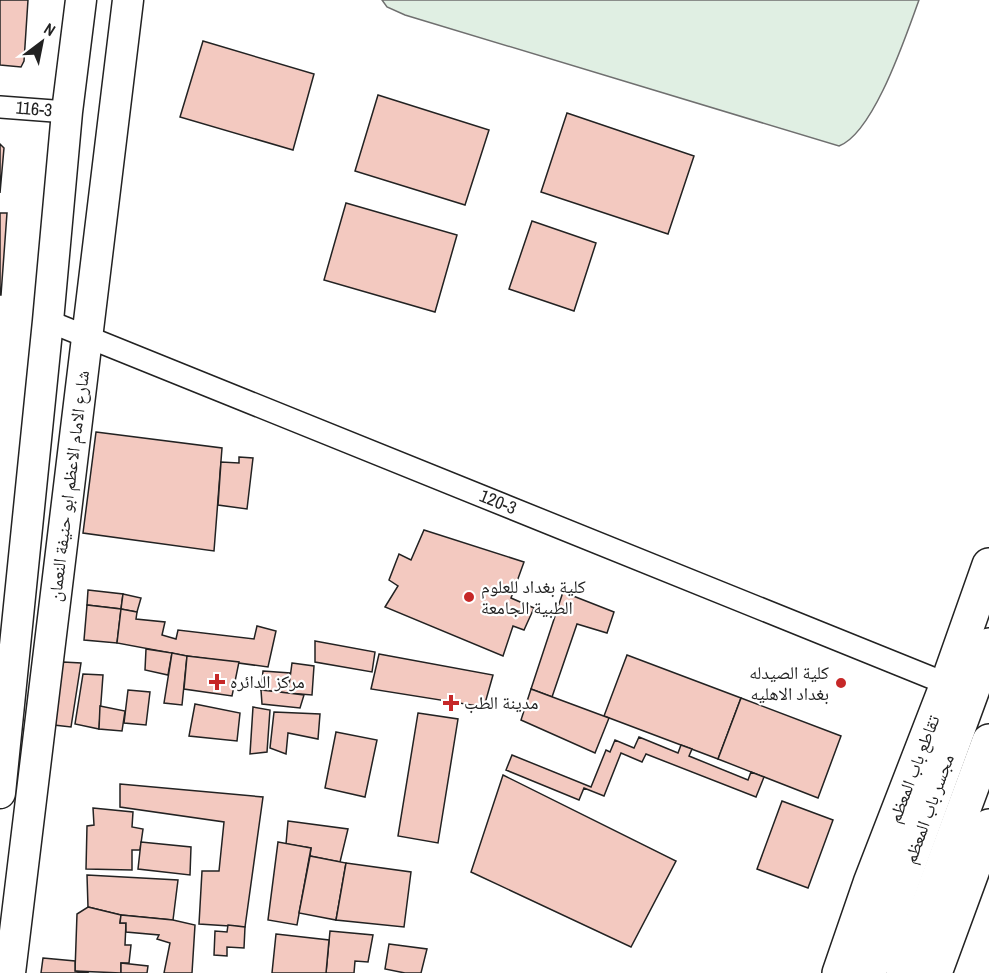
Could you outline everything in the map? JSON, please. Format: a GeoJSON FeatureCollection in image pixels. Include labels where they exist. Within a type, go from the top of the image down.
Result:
{"type":"FeatureCollection","features":[{"type":"Feature","properties":{"kind":"main road","name":"شارع الامام الاعظم ابو حنيفة النعمان"},"geometry":{"type":"LineString","coordinates":[[0,793],[67,112],[81,0]]}},
{"type":"Feature","properties":{"kind":"main road","name":"شارع الامام الاعظم ابو حنيفة النعمان"},"geometry":{"type":"LineString","coordinates":[[10,973],[128,0]]}},
{"type":"Feature","properties":{"kind":"main road","name":"تقاطع باب المعظم"},"geometry":{"type":"LineString","coordinates":[[839,973],[870,883],[948,684],[989,565]]}},
{"type":"Feature","properties":{"kind":"main road","name":"مجسر باب المعظم"},"geometry":{"type":"LineString","coordinates":[[869,973],[989,645]]}},
{"type":"Feature","properties":{"kind":"main road","name":"مجسر باب المعظم"},"geometry":{"type":"LineString","coordinates":[[903,973],[989,741]]}},
{"type":"Feature","properties":{"kind":"main road"},"geometry":{"type":"LineString","coordinates":[[935,973],[989,826]]}},
{"type":"Feature","properties":{"kind":"street","name":"116-3"},"geometry":{"type":"LineString","coordinates":[[0,106],[67,112]]}},
{"type":"Feature","properties":{"kind":"street","name":"120-3"},"geometry":{"type":"LineString","coordinates":[[48,321],[948,684]]}},
{"type":"Feature","properties":{"kind":"green space"},"geometry":{"type":"Polygon","coordinates":[[[382,0],[919,0],[897,58],[876,103],[852,137],[839,146],[405,15],[387,7],[382,0]]]}},
{"type":"Feature","properties":{"kind":"building"},"geometry":{"type":"Polygon","coordinates":[[[0,0],[28,0],[24,61],[21,67],[0,65],[0,0]]]}},
{"type":"Feature","properties":{"kind":"building"},"geometry":{"type":"Polygon","coordinates":[[[203,41],[314,74],[293,150],[180,117],[203,41]]]}},
{"type":"Feature","properties":{"kind":"building"},"geometry":{"type":"Polygon","coordinates":[[[378,95],[489,130],[465,205],[355,171],[378,95]]]}},
{"type":"Feature","properties":{"kind":"building"},"geometry":{"type":"Polygon","coordinates":[[[567,113],[694,156],[668,234],[541,192],[567,113]]]}},
{"type":"Feature","properties":{"kind":"building"},"geometry":{"type":"Polygon","coordinates":[[[0,144],[4,148],[0,193],[0,144]]]}},
{"type":"Feature","properties":{"kind":"building"},"geometry":{"type":"Polygon","coordinates":[[[346,203],[457,235],[435,312],[324,280],[346,203]]]}},
{"type":"Feature","properties":{"kind":"building"},"geometry":{"type":"Polygon","coordinates":[[[0,213],[7,213],[1,295],[0,295],[0,213]]]}},
{"type":"Feature","properties":{"kind":"building"},"geometry":{"type":"Polygon","coordinates":[[[532,221],[596,243],[574,311],[509,289],[532,221]]]}},
{"type":"Feature","properties":{"kind":"building"},"geometry":{"type":"Polygon","coordinates":[[[96,432],[222,448],[214,551],[83,533],[96,432]]]}},
{"type":"Feature","properties":{"kind":"building"},"geometry":{"type":"Polygon","coordinates":[[[239,457],[253,458],[247,509],[218,505],[221,462],[239,463],[239,457]]]}},
{"type":"Feature","properties":{"kind":"building"},"geometry":{"type":"Polygon","coordinates":[[[424,530],[524,562],[511,598],[534,608],[524,630],[513,626],[503,656],[385,607],[398,586],[389,580],[399,554],[411,560],[424,530]]]}},
{"type":"Feature","properties":{"kind":"building"},"geometry":{"type":"Polygon","coordinates":[[[88,590],[123,594],[121,609],[87,605],[88,590]]]}},
{"type":"Feature","properties":{"kind":"building"},"geometry":{"type":"Polygon","coordinates":[[[563,592],[614,612],[607,633],[577,624],[552,697],[531,689],[563,592]]]}},
{"type":"Feature","properties":{"kind":"building"},"geometry":{"type":"Polygon","coordinates":[[[123,594],[141,598],[137,612],[121,609],[123,594]]]}},
{"type":"Feature","properties":{"kind":"building"},"geometry":{"type":"Polygon","coordinates":[[[87,605],[121,609],[117,643],[84,640],[87,605]]]}},
{"type":"Feature","properties":{"kind":"building"},"geometry":{"type":"Polygon","coordinates":[[[121,609],[137,612],[136,619],[165,622],[162,635],[176,639],[178,630],[254,639],[257,626],[276,631],[268,667],[187,656],[117,643],[121,609]]]}},
{"type":"Feature","properties":{"kind":"building"},"geometry":{"type":"Polygon","coordinates":[[[315,641],[375,652],[372,672],[315,662],[315,641]]]}},
{"type":"Feature","properties":{"kind":"building"},"geometry":{"type":"Polygon","coordinates":[[[146,649],[172,653],[168,675],[145,670],[146,649]]]}},
{"type":"Feature","properties":{"kind":"building"},"geometry":{"type":"Polygon","coordinates":[[[172,653],[187,656],[182,705],[164,703],[172,653]]]}},
{"type":"Feature","properties":{"kind":"building"},"geometry":{"type":"Polygon","coordinates":[[[379,654],[493,675],[484,707],[371,689],[379,654]]]}},
{"type":"Feature","properties":{"kind":"building"},"geometry":{"type":"Polygon","coordinates":[[[627,655],[741,698],[718,759],[604,716],[627,655]]]}},
{"type":"Feature","properties":{"kind":"building"},"geometry":{"type":"Polygon","coordinates":[[[187,656],[239,662],[232,696],[184,689],[187,656]]]}},
{"type":"Feature","properties":{"kind":"building"},"geometry":{"type":"Polygon","coordinates":[[[63,662],[81,663],[71,727],[54,725],[63,662]]]}},
{"type":"Feature","properties":{"kind":"building"},"geometry":{"type":"Polygon","coordinates":[[[292,663],[314,666],[312,695],[288,693],[292,663]]]}},
{"type":"Feature","properties":{"kind":"building"},"geometry":{"type":"Polygon","coordinates":[[[263,671],[290,673],[288,693],[261,690],[263,671]]]}},
{"type":"Feature","properties":{"kind":"building"},"geometry":{"type":"Polygon","coordinates":[[[83,674],[103,675],[99,729],[75,724],[83,674]]]}},
{"type":"Feature","properties":{"kind":"building"},"geometry":{"type":"Polygon","coordinates":[[[531,689],[609,718],[595,753],[521,720],[531,689]]]}},
{"type":"Feature","properties":{"kind":"building"},"geometry":{"type":"Polygon","coordinates":[[[128,690],[150,692],[146,725],[124,723],[128,690]]]}},
{"type":"Feature","properties":{"kind":"building"},"geometry":{"type":"Polygon","coordinates":[[[261,690],[304,695],[300,708],[262,704],[261,690]]]}},
{"type":"Feature","properties":{"kind":"building"},"geometry":{"type":"Polygon","coordinates":[[[741,698],[841,736],[818,798],[718,759],[741,698]]]}},
{"type":"Feature","properties":{"kind":"building"},"geometry":{"type":"Polygon","coordinates":[[[195,704],[240,713],[237,741],[189,736],[195,704]]]}},
{"type":"Feature","properties":{"kind":"building"},"geometry":{"type":"Polygon","coordinates":[[[100,706],[125,711],[122,731],[99,729],[100,706]]]}},
{"type":"Feature","properties":{"kind":"building"},"geometry":{"type":"Polygon","coordinates":[[[253,707],[270,710],[267,752],[250,754],[253,707]]]}},
{"type":"Feature","properties":{"kind":"building"},"geometry":{"type":"Polygon","coordinates":[[[274,712],[320,714],[318,739],[288,733],[286,754],[270,748],[274,712]]]}},
{"type":"Feature","properties":{"kind":"building"},"geometry":{"type":"Polygon","coordinates":[[[418,713],[458,719],[438,843],[398,836],[418,713]]]}},
{"type":"Feature","properties":{"kind":"building"},"geometry":{"type":"Polygon","coordinates":[[[336,732],[377,740],[365,797],[325,788],[336,732]]]}},
{"type":"Feature","properties":{"kind":"building"},"geometry":{"type":"Polygon","coordinates":[[[639,737],[678,753],[681,745],[692,749],[689,756],[748,780],[751,772],[764,777],[756,797],[646,754],[642,762],[621,753],[604,796],[584,788],[579,800],[506,770],[512,755],[591,787],[606,750],[610,752],[615,740],[634,748],[639,737]]]}},
{"type":"Feature","properties":{"kind":"building"},"geometry":{"type":"Polygon","coordinates":[[[503,775],[676,861],[631,947],[471,872],[503,775]]]}},
{"type":"Feature","properties":{"kind":"building"},"geometry":{"type":"Polygon","coordinates":[[[120,784],[263,797],[245,927],[199,924],[202,871],[219,871],[224,822],[120,807],[120,784]]]}},
{"type":"Feature","properties":{"kind":"building"},"geometry":{"type":"Polygon","coordinates":[[[782,801],[833,820],[808,888],[757,869],[782,801]]]}},
{"type":"Feature","properties":{"kind":"building"},"geometry":{"type":"Polygon","coordinates":[[[93,808],[133,812],[132,827],[143,829],[140,850],[132,850],[132,870],[86,869],[87,826],[94,825],[93,808]]]}},
{"type":"Feature","properties":{"kind":"building"},"geometry":{"type":"Polygon","coordinates":[[[288,821],[348,829],[340,862],[310,856],[311,848],[286,844],[288,821]]]}},
{"type":"Feature","properties":{"kind":"building"},"geometry":{"type":"Polygon","coordinates":[[[141,842],[191,847],[190,875],[138,869],[141,842]]]}},
{"type":"Feature","properties":{"kind":"building"},"geometry":{"type":"Polygon","coordinates":[[[278,842],[311,848],[297,925],[268,920],[278,842]]]}},
{"type":"Feature","properties":{"kind":"building"},"geometry":{"type":"Polygon","coordinates":[[[310,856],[346,863],[336,920],[299,913],[310,856]]]}},
{"type":"Feature","properties":{"kind":"building"},"geometry":{"type":"Polygon","coordinates":[[[346,863],[411,872],[404,927],[336,920],[346,863]]]}},
{"type":"Feature","properties":{"kind":"building"},"geometry":{"type":"Polygon","coordinates":[[[87,875],[178,880],[173,920],[121,915],[88,907],[87,875]]]}},
{"type":"Feature","properties":{"kind":"building"},"geometry":{"type":"Polygon","coordinates":[[[88,907],[121,915],[120,923],[126,923],[125,945],[131,945],[129,963],[121,963],[121,973],[75,971],[77,914],[88,907]]]}},
{"type":"Feature","properties":{"kind":"building"},"geometry":{"type":"Polygon","coordinates":[[[121,915],[173,920],[195,925],[192,973],[164,973],[170,943],[157,939],[159,935],[126,932],[126,923],[120,923],[121,915]]]}},
{"type":"Feature","properties":{"kind":"building"},"geometry":{"type":"Polygon","coordinates":[[[228,925],[245,927],[244,948],[227,947],[227,956],[214,955],[215,931],[227,932],[228,925]]]}},
{"type":"Feature","properties":{"kind":"building"},"geometry":{"type":"Polygon","coordinates":[[[330,931],[373,935],[368,962],[355,961],[354,973],[326,973],[330,931]]]}},
{"type":"Feature","properties":{"kind":"building"},"geometry":{"type":"Polygon","coordinates":[[[276,934],[329,940],[326,973],[272,973],[276,934]]]}},
{"type":"Feature","properties":{"kind":"building"},"geometry":{"type":"Polygon","coordinates":[[[389,944],[427,949],[421,973],[385,969],[389,944]]]}},
{"type":"Feature","properties":{"kind":"building"},"geometry":{"type":"Polygon","coordinates":[[[43,958],[75,961],[75,971],[89,973],[41,973],[43,958]]]}},
{"type":"Feature","properties":{"kind":"building"},"geometry":{"type":"Polygon","coordinates":[[[121,963],[148,966],[147,973],[121,973],[121,963]]]}},
{"type":"Feature","properties":{"kind":"place","name":"كلية بغداد للعلوم الطبية الجامعة"},"geometry":{"type":"Point","coordinates":[469,597]}},
{"type":"Feature","properties":{"kind":"place","name":"مركز الدائره"},"geometry":{"type":"Point","coordinates":[217,682]}},
{"type":"Feature","properties":{"kind":"place","name":"كلية الصيدله بغداد الاهليه"},"geometry":{"type":"Point","coordinates":[841,683]}},
{"type":"Feature","properties":{"kind":"place","name":"مدينة الطب"},"geometry":{"type":"Point","coordinates":[451,703]}}]}
